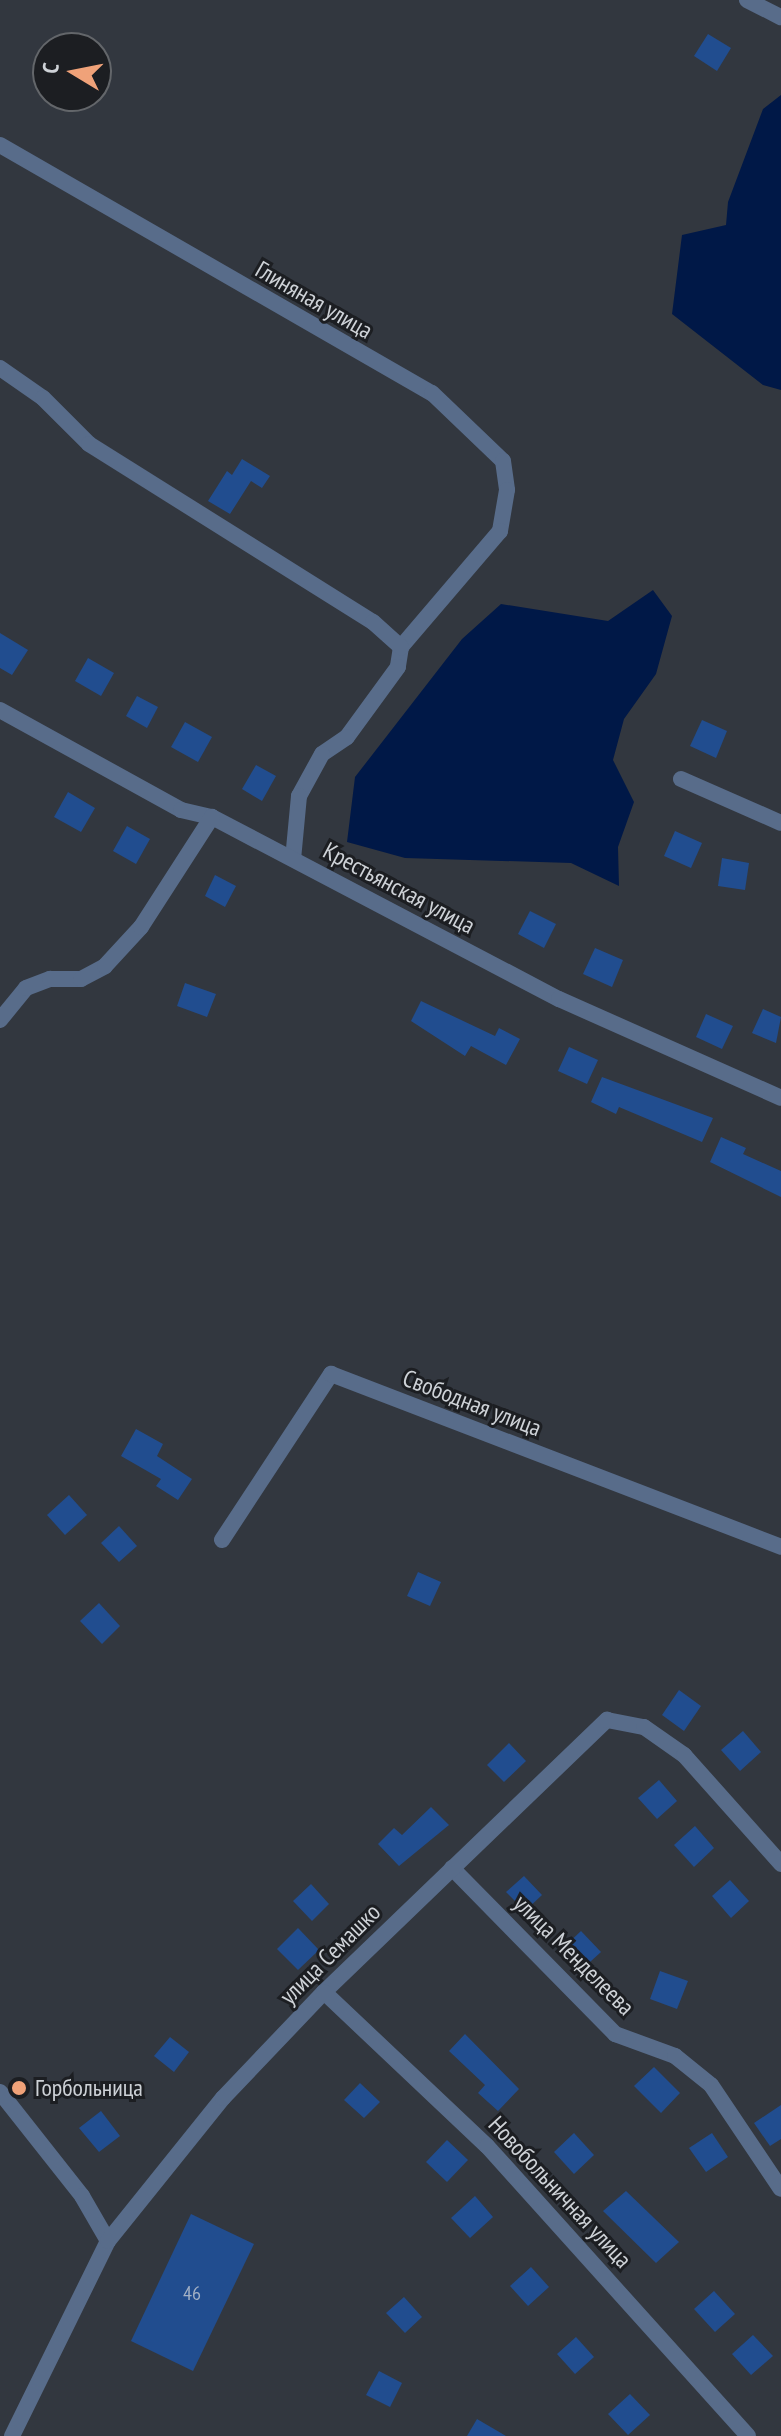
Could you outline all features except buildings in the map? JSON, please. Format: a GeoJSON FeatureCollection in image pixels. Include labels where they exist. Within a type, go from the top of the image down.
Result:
{"type":"FeatureCollection","features":[{"type":"Feature","properties":{"kind":"street"},"geometry":{"type":"LineString","coordinates":[[747,0],[781,17]]}},
{"type":"Feature","properties":{"kind":"street","name":"Глиняная улица"},"geometry":{"type":"LineString","coordinates":[[0,145],[432,393],[503,461],[507,490],[500,531],[482,556],[401,647],[398,667],[347,737],[322,754],[299,796],[293,859]]}},
{"type":"Feature","properties":{"kind":"street"},"geometry":{"type":"LineString","coordinates":[[0,368],[43,398],[89,444],[373,622],[401,647]]}},
{"type":"Feature","properties":{"kind":"street","name":"Крестьянская улица"},"geometry":{"type":"LineString","coordinates":[[0,710],[181,810],[212,817],[559,999],[781,1098]]}},
{"type":"Feature","properties":{"kind":"street"},"geometry":{"type":"LineString","coordinates":[[681,779],[781,823]]}},
{"type":"Feature","properties":{"kind":"street"},"geometry":{"type":"LineString","coordinates":[[0,1020],[26,988],[50,979],[81,979],[105,966],[141,927],[212,817]]}},
{"type":"Feature","properties":{"kind":"street","name":"Свободная улица"},"geometry":{"type":"LineString","coordinates":[[222,1540],[331,1374],[781,1547]]}},
{"type":"Feature","properties":{"kind":"street","name":"улица Семашко"},"geometry":{"type":"LineString","coordinates":[[12,2436],[108,2241],[223,2098],[324,1992],[607,1720],[644,1727],[684,1755],[781,1864]]}},
{"type":"Feature","properties":{"kind":"street","name":"улица Менделеева"},"geometry":{"type":"LineString","coordinates":[[452,1868],[615,2034],[675,2056],[711,2085],[781,2189]]}},
{"type":"Feature","properties":{"kind":"street","name":"Новобольничная улица"},"geometry":{"type":"LineString","coordinates":[[324,1992],[487,2146],[748,2436]]}},
{"type":"Feature","properties":{"kind":"street"},"geometry":{"type":"LineString","coordinates":[[0,2092],[82,2196],[108,2241]]}},
{"type":"Feature","properties":{"kind":"water"},"geometry":{"type":"Polygon","coordinates":[[[781,95],[781,390],[763,385],[672,314],[682,235],[726,225],[728,202],[763,109],[781,95]]]}},
{"type":"Feature","properties":{"kind":"water"},"geometry":{"type":"Polygon","coordinates":[[[653,590],[672,616],[656,674],[624,719],[613,760],[634,802],[618,847],[619,886],[571,863],[405,858],[347,842],[355,777],[462,639],[501,604],[608,621],[653,590]]]}},
{"type":"Feature","properties":{"kind":"place","name":"Горбольница"},"geometry":{"type":"Point","coordinates":[19,2088]}}]}
